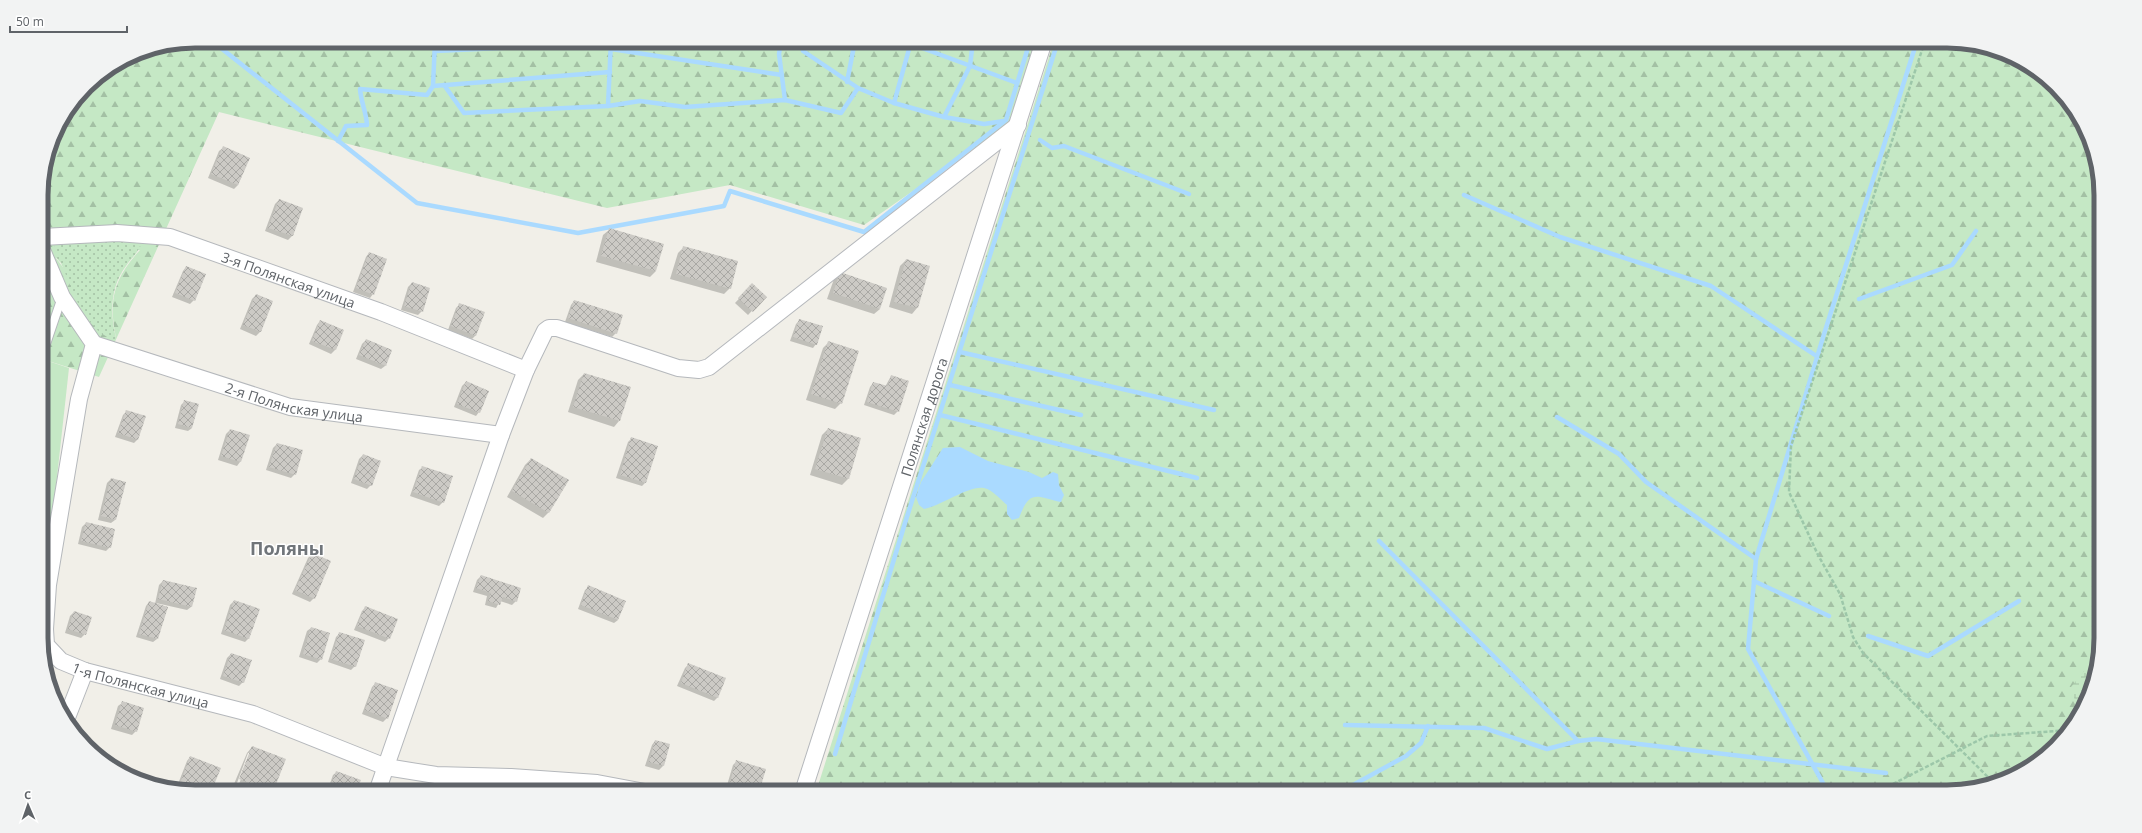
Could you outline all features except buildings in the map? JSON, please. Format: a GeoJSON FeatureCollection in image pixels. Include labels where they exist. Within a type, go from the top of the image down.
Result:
{"type":"FeatureCollection","features":[{"type":"Feature","properties":{"kind":"street","name":"Полянская дорога"},"geometry":{"type":"LineString","coordinates":[[805,785],[1042,48]]}},
{"type":"Feature","properties":{"kind":"street"},"geometry":{"type":"LineString","coordinates":[[380,785],[501,435],[526,370],[545,330],[549,328],[557,328],[678,368],[699,370],[708,367],[1018,125]]}},
{"type":"Feature","properties":{"kind":"street","name":"3-я Полянская улица"},"geometry":{"type":"LineString","coordinates":[[48,237],[117,233],[170,237],[381,312],[526,370]]}},
{"type":"Feature","properties":{"kind":"street"},"geometry":{"type":"LineString","coordinates":[[48,264],[62,298],[94,344]]}},
{"type":"Feature","properties":{"kind":"street","name":"2-я Полянская улица"},"geometry":{"type":"LineString","coordinates":[[94,344],[290,407],[501,435]]}},
{"type":"Feature","properties":{"kind":"street","name":"1-я Полянская улица"},"geometry":{"type":"LineString","coordinates":[[48,573],[79,399],[94,344]]}},
{"type":"Feature","properties":{"kind":"street","name":"1-я Полянская улица"},"geometry":{"type":"LineString","coordinates":[[48,647],[61,661],[85,671],[253,714],[386,767],[436,775],[512,777],[608,785]]}},
{"type":"Feature","properties":{"kind":"street"},"geometry":{"type":"LineString","coordinates":[[69,712],[85,671]]}},
{"type":"Feature","properties":{"kind":"lane"},"geometry":{"type":"LineString","coordinates":[[48,339],[62,298]]}},
{"type":"Feature","properties":{"kind":"path"},"geometry":{"type":"LineString","coordinates":[[1923,48],[1791,446],[1789,492],[1818,555],[1840,594],[1848,622],[1856,642],[1863,653],[1989,779]]}},
{"type":"Feature","properties":{"kind":"path"},"geometry":{"type":"LineString","coordinates":[[1891,785],[1988,736],[2061,731]]}},
{"type":"Feature","properties":{"kind":"green space"},"geometry":{"type":"Polygon","coordinates":[[[186,48],[1036,48],[1012,122],[864,225],[730,185],[607,208],[219,112],[99,377],[48,361],[49,176],[59,139],[78,106],[91,91],[106,78],[139,59],[157,53],[186,48]],[[140,250],[56,258],[116,338],[113,301],[115,290],[124,270],[140,250]]]}},
{"type":"Feature","properties":{"kind":"green space"},"geometry":{"type":"Polygon","coordinates":[[[1052,48],[1956,48],[1985,53],[2003,59],[2036,78],[2051,91],[2064,106],[2079,130],[2089,157],[2094,186],[2093,657],[2083,694],[2064,727],[2051,742],[2036,755],[2012,770],[1985,780],[1956,785],[818,785],[1052,48]]]}},
{"type":"Feature","properties":{"kind":"green space"},"geometry":{"type":"Polygon","coordinates":[[[133,239],[141,242],[137,252],[121,274],[114,292],[112,310],[116,338],[113,340],[94,326],[80,307],[61,263],[55,255],[55,245],[61,242],[133,239]]]}},
{"type":"Feature","properties":{"kind":"green space"},"geometry":{"type":"Polygon","coordinates":[[[48,361],[69,368],[48,559],[48,361]]]}},
{"type":"Feature","properties":{"kind":"green space"},"geometry":{"type":"Polygon","coordinates":[[[2092,661],[2083,694],[2077,707],[2071,687],[2092,661]]]}},
{"type":"Feature","properties":{"kind":"water"},"geometry":{"type":"Polygon","coordinates":[[[960,447],[988,461],[1029,472],[1042,478],[1053,472],[1058,474],[1059,485],[1064,495],[1061,502],[1034,497],[1027,502],[1019,518],[1012,520],[1007,514],[1007,505],[997,495],[984,488],[978,488],[924,509],[919,505],[916,497],[921,482],[943,448],[960,447]]]}},
{"type":"Feature","properties":{"kind":"waterway"},"geometry":{"type":"LineString","coordinates":[[221,48],[417,203],[578,233],[724,206],[730,191],[864,232],[1006,120],[1028,48]]}},
{"type":"Feature","properties":{"kind":"waterway"},"geometry":{"type":"LineString","coordinates":[[338,141],[346,126],[367,125],[360,89],[427,95],[433,86],[435,48]]}},
{"type":"Feature","properties":{"kind":"waterway"},"geometry":{"type":"LineString","coordinates":[[436,51],[502,48]]}},
{"type":"Feature","properties":{"kind":"waterway"},"geometry":{"type":"LineString","coordinates":[[611,48],[608,106],[640,101],[685,107],[785,100],[841,113],[858,88]]}},
{"type":"Feature","properties":{"kind":"waterway"},"geometry":{"type":"LineString","coordinates":[[780,48],[779,54],[785,100]]}},
{"type":"Feature","properties":{"kind":"waterway"},"geometry":{"type":"LineString","coordinates":[[803,48],[803,51],[858,88],[894,103],[944,117],[984,124],[1004,121]]}},
{"type":"Feature","properties":{"kind":"waterway"},"geometry":{"type":"LineString","coordinates":[[847,82],[854,48]]}},
{"type":"Feature","properties":{"kind":"waterway"},"geometry":{"type":"LineString","coordinates":[[894,103],[909,48]]}},
{"type":"Feature","properties":{"kind":"waterway"},"geometry":{"type":"LineString","coordinates":[[922,48],[1017,83]]}},
{"type":"Feature","properties":{"kind":"waterway"},"geometry":{"type":"LineString","coordinates":[[944,117],[970,66],[972,48]]}},
{"type":"Feature","properties":{"kind":"waterway"},"geometry":{"type":"LineString","coordinates":[[835,754],[905,523],[1056,48]]}},
{"type":"Feature","properties":{"kind":"waterway"},"geometry":{"type":"LineString","coordinates":[[1824,785],[1748,649],[1756,559],[1825,331],[1915,48]]}},
{"type":"Feature","properties":{"kind":"waterway"},"geometry":{"type":"LineString","coordinates":[[611,49],[782,75]]}},
{"type":"Feature","properties":{"kind":"waterway"},"geometry":{"type":"LineString","coordinates":[[433,86],[610,72]]}},
{"type":"Feature","properties":{"kind":"waterway"},"geometry":{"type":"LineString","coordinates":[[444,85],[464,113],[608,106]]}},
{"type":"Feature","properties":{"kind":"waterway"},"geometry":{"type":"LineString","coordinates":[[1040,140],[1052,148],[1064,146],[1189,194]]}},
{"type":"Feature","properties":{"kind":"waterway"},"geometry":{"type":"LineString","coordinates":[[1464,195],[1560,237],[1711,286],[1818,357]]}},
{"type":"Feature","properties":{"kind":"waterway"},"geometry":{"type":"LineString","coordinates":[[1859,299],[1952,265],[1976,231]]}},
{"type":"Feature","properties":{"kind":"waterway"},"geometry":{"type":"LineString","coordinates":[[960,352],[1214,410]]}},
{"type":"Feature","properties":{"kind":"waterway"},"geometry":{"type":"LineString","coordinates":[[950,385],[1081,415]]}},
{"type":"Feature","properties":{"kind":"waterway"},"geometry":{"type":"LineString","coordinates":[[940,415],[1197,478]]}},
{"type":"Feature","properties":{"kind":"waterway"},"geometry":{"type":"LineString","coordinates":[[1557,417],[1619,454],[1646,482],[1756,559]]}},
{"type":"Feature","properties":{"kind":"waterway"},"geometry":{"type":"LineString","coordinates":[[1379,541],[1578,741],[1596,739],[1886,773]]}},
{"type":"Feature","properties":{"kind":"waterway"},"geometry":{"type":"LineString","coordinates":[[1754,581],[1829,616]]}},
{"type":"Feature","properties":{"kind":"waterway"},"geometry":{"type":"LineString","coordinates":[[1868,636],[1928,656],[2019,601]]}},
{"type":"Feature","properties":{"kind":"waterway"},"geometry":{"type":"LineString","coordinates":[[1345,725],[1484,728],[1547,749],[1578,741]]}},
{"type":"Feature","properties":{"kind":"waterway"},"geometry":{"type":"LineString","coordinates":[[1353,785],[1406,756],[1421,743],[1428,726]]}},
{"type":"Feature","properties":{"kind":"district","name":"Поляны"},"geometry":{"type":"Point","coordinates":[287,548]}}]}
